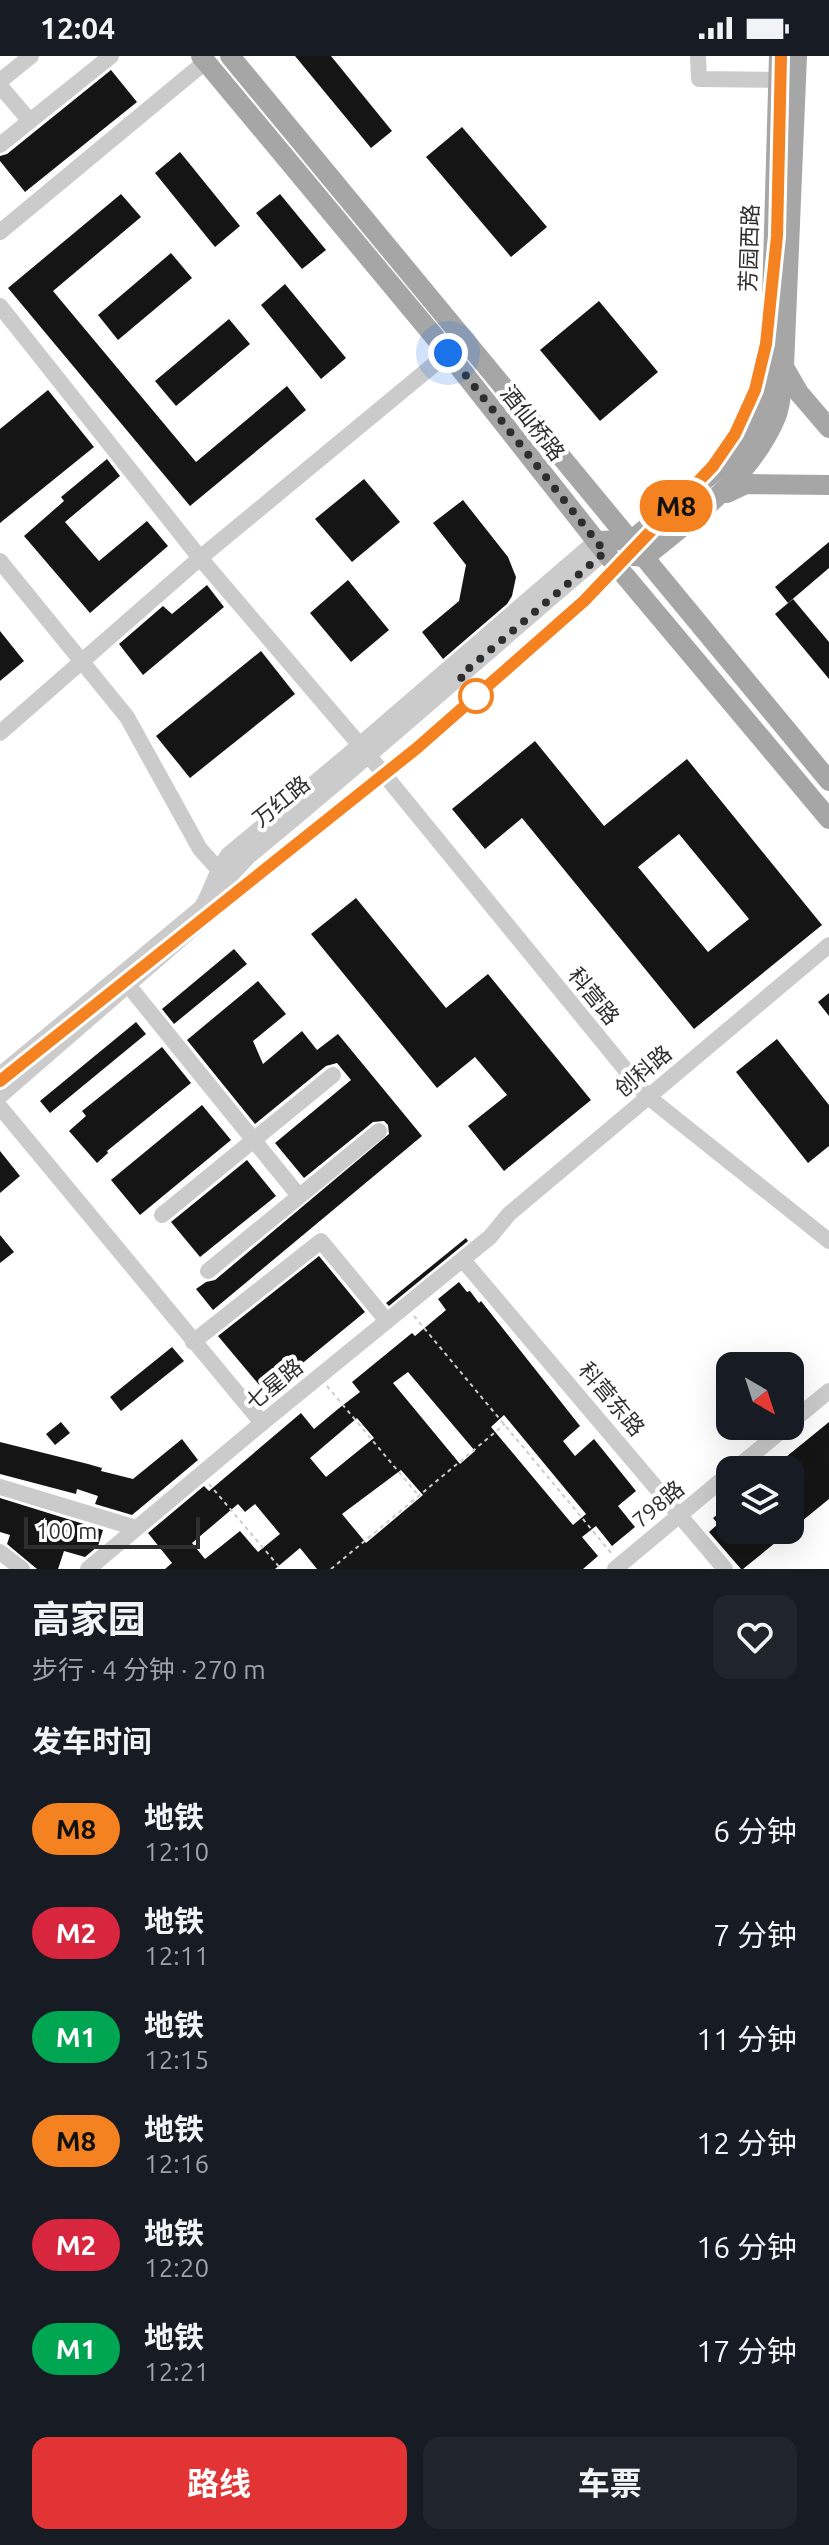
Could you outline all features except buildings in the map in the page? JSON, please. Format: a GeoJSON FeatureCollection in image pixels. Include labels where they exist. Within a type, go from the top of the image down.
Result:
{"type":"FeatureCollection","features":[{"type":"Feature","properties":{"kind":"main road","name":"酒仙桥路"},"geometry":{"type":"LineString","coordinates":[[230,56],[829,781]]}},
{"type":"Feature","properties":{"kind":"main road","name":"芳园西路"},"geometry":{"type":"LineString","coordinates":[[632,540],[743,448],[762,414],[770,368],[779,56]]}},
{"type":"Feature","properties":{"kind":"main road","name":"芳园西路"},"geometry":{"type":"LineString","coordinates":[[645,557],[716,499],[754,458],[778,414],[784,367],[797,56]]}},
{"type":"Feature","properties":{"kind":"main road","name":"酒仙桥路"},"geometry":{"type":"LineString","coordinates":[[203,59],[448,353],[600,546],[829,819]]}},
{"type":"Feature","properties":{"kind":"main road"},"geometry":{"type":"LineString","coordinates":[[784,367],[799,393],[829,428]]}},
{"type":"Feature","properties":{"kind":"main road"},"geometry":{"type":"LineString","coordinates":[[716,499],[746,484],[829,485]]}},
{"type":"Feature","properties":{"kind":"main road"},"geometry":{"type":"LineString","coordinates":[[600,546],[632,540]]}},
{"type":"Feature","properties":{"kind":"main road"},"geometry":{"type":"LineString","coordinates":[[600,546],[645,557]]}},
{"type":"Feature","properties":{"kind":"street"},"geometry":{"type":"LineString","coordinates":[[30,121],[0,84],[31,56]]}},
{"type":"Feature","properties":{"kind":"street"},"geometry":{"type":"LineString","coordinates":[[0,145],[111,56]]}},
{"type":"Feature","properties":{"kind":"street"},"geometry":{"type":"LineString","coordinates":[[698,56],[699,79],[778,80]]}},
{"type":"Feature","properties":{"kind":"street"},"geometry":{"type":"LineString","coordinates":[[0,232],[203,59]]}},
{"type":"Feature","properties":{"kind":"street","name":"科营路"},"geometry":{"type":"LineString","coordinates":[[0,306],[200,558],[365,751],[647,1096],[829,1241]]}},
{"type":"Feature","properties":{"kind":"street"},"geometry":{"type":"LineString","coordinates":[[0,733],[200,558],[448,353]]}},
{"type":"Feature","properties":{"kind":"street","name":"万红路"},"geometry":{"type":"LineString","coordinates":[[0,1096],[212,912],[232,874],[249,856],[600,546]]}},
{"type":"Feature","properties":{"kind":"street"},"geometry":{"type":"LineString","coordinates":[[0,561],[127,717],[200,849],[218,869]]}},
{"type":"Feature","properties":{"kind":"street","name":"万红路"},"geometry":{"type":"LineString","coordinates":[[0,1075],[201,908],[211,893],[218,869],[228,855],[365,751]]}},
{"type":"Feature","properties":{"kind":"street","name":"创科路"},"geometry":{"type":"LineString","coordinates":[[490,1237],[509,1214],[829,945]]}},
{"type":"Feature","properties":{"kind":"street"},"geometry":{"type":"LineString","coordinates":[[128,985],[299,1196]]}},
{"type":"Feature","properties":{"kind":"street"},"geometry":{"type":"LineString","coordinates":[[162,1215],[333,1075]]}},
{"type":"Feature","properties":{"kind":"street"},"geometry":{"type":"LineString","coordinates":[[0,1107],[193,1342],[259,1419],[384,1317],[321,1241],[193,1342]]}},
{"type":"Feature","properties":{"kind":"street"},"geometry":{"type":"LineString","coordinates":[[208,1271],[379,1131]]}},
{"type":"Feature","properties":{"kind":"street","name":"七星路"},"geometry":{"type":"LineString","coordinates":[[88,1569],[201,1474],[259,1419],[319,1376],[384,1317],[405,1306],[490,1237]]}},
{"type":"Feature","properties":{"kind":"street","name":"科营东路"},"geometry":{"type":"LineString","coordinates":[[463,1260],[725,1569]]}},
{"type":"Feature","properties":{"kind":"street","name":"798路"},"geometry":{"type":"LineString","coordinates":[[804,1412],[829,1391]]}},
{"type":"Feature","properties":{"kind":"street","name":"798路"},"geometry":{"type":"LineString","coordinates":[[751,1456],[770,1440]]}},
{"type":"Feature","properties":{"kind":"street","name":"798路"},"geometry":{"type":"LineString","coordinates":[[618,1567],[716,1485]]}},
{"type":"Feature","properties":{"kind":"street"},"geometry":{"type":"LineString","coordinates":[[0,1487],[136,1528]]}},
{"type":"Feature","properties":{"kind":"street"},"geometry":{"type":"LineString","coordinates":[[0,1552],[22,1569]]}},
{"type":"Feature","properties":{"kind":"path"},"geometry":{"type":"LineString","coordinates":[[405,1306],[505,1424],[618,1567]]}},
{"type":"Feature","properties":{"kind":"path"},"geometry":{"type":"LineString","coordinates":[[319,1376],[418,1496]]}},
{"type":"Feature","properties":{"kind":"path"},"geometry":{"type":"LineString","coordinates":[[331,1569],[505,1424]]}},
{"type":"Feature","properties":{"kind":"path"},"geometry":{"type":"LineString","coordinates":[[201,1474],[281,1569]]}},
{"type":"Feature","properties":{"kind":"metro line","name":"M8"},"geometry":{"type":"LineString","coordinates":[[0,1081],[417,748],[584,601],[713,466],[735,434],[755,390],[766,344],[777,236],[781,56]]}},
{"type":"Feature","properties":{"kind":"route"},"geometry":{"type":"LineString","coordinates":[[448,353],[605,552],[460,676],[476,696]]}}]}
